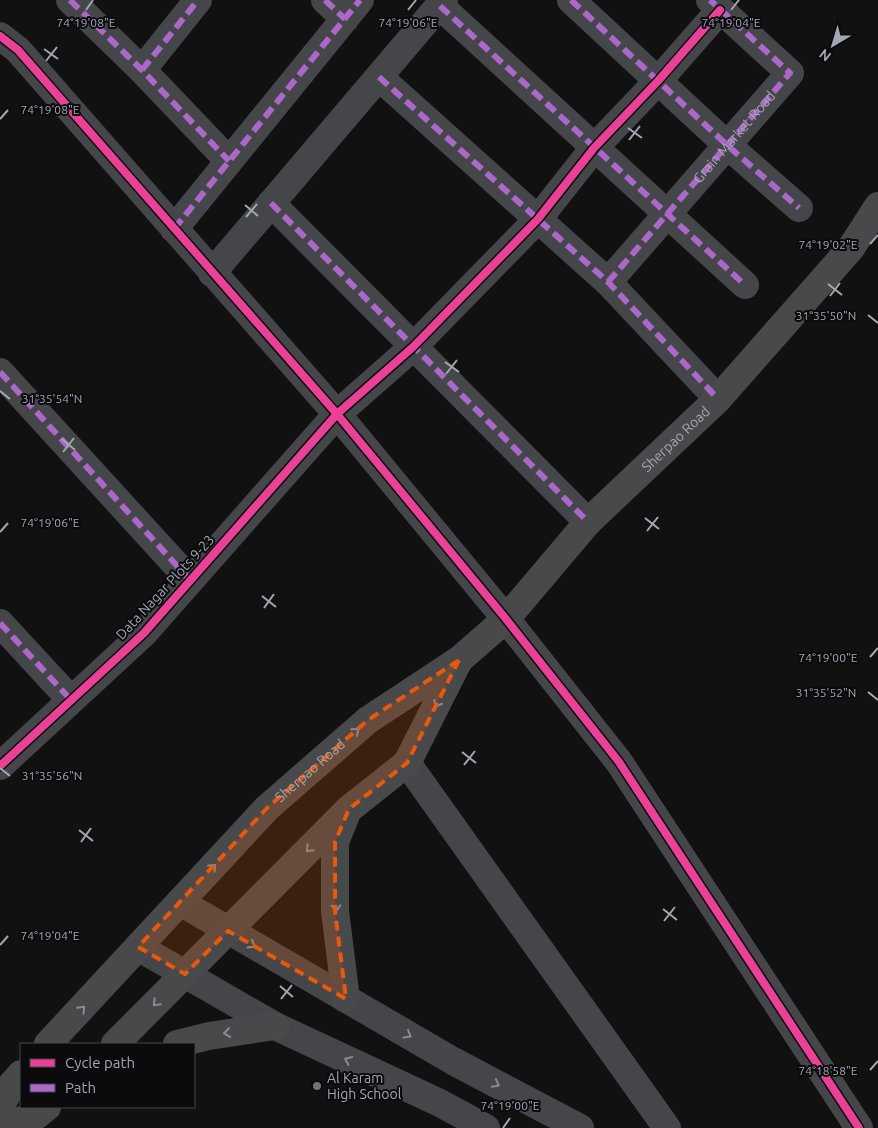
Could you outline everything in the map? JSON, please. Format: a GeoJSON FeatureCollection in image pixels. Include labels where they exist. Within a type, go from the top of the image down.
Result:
{"type":"FeatureCollection","features":[{"type":"Feature","properties":{"kind":"main road","name":"Sherpao Road"},"geometry":{"type":"LineString","coordinates":[[49,1043],[267,808],[360,726],[459,660],[506,619],[588,522],[718,399],[851,248],[878,206]]}},
{"type":"Feature","properties":{"kind":"main road","name":"Sherpao Road"},"geometry":{"type":"LineString","coordinates":[[116,1043],[349,809],[407,763],[459,660]]}},
{"type":"Feature","properties":{"kind":"main road"},"geometry":{"type":"LineString","coordinates":[[346,999],[335,911],[335,842],[349,809]]}},
{"type":"Feature","properties":{"kind":"main road"},"geometry":{"type":"LineString","coordinates":[[181,1043],[209,1036],[275,1026]]}},
{"type":"Feature","properties":{"kind":"main road"},"geometry":{"type":"LineString","coordinates":[[0,1108],[12,1084],[20,1075]]}},
{"type":"Feature","properties":{"kind":"main road"},"geometry":{"type":"LineString","coordinates":[[0,1127],[36,1116],[46,1108]]}},
{"type":"Feature","properties":{"kind":"street"},"geometry":{"type":"LineString","coordinates":[[70,0],[142,70],[229,161]]}},
{"type":"Feature","properties":{"kind":"street"},"geometry":{"type":"LineString","coordinates":[[142,70],[198,0]]}},
{"type":"Feature","properties":{"kind":"street"},"geometry":{"type":"LineString","coordinates":[[174,229],[353,9],[325,0]]}},
{"type":"Feature","properties":{"kind":"street"},"geometry":{"type":"LineString","coordinates":[[571,0],[799,208]]}},
{"type":"Feature","properties":{"kind":"street"},"geometry":{"type":"LineString","coordinates":[[212,273],[442,3],[594,148],[745,285]]}},
{"type":"Feature","properties":{"kind":"street","name":"Data Nagar Plots 9-23"},"geometry":{"type":"LineString","coordinates":[[0,766],[144,633],[337,414],[413,346],[538,219],[594,148],[658,81],[715,5]]}},
{"type":"Feature","properties":{"kind":"street","name":"Grain Market Road"},"geometry":{"type":"LineString","coordinates":[[608,282],[790,74],[715,5]]}},
{"type":"Feature","properties":{"kind":"street"},"geometry":{"type":"LineString","coordinates":[[0,36],[18,50],[337,414],[506,619],[619,762],[859,1128]]}},
{"type":"Feature","properties":{"kind":"street"},"geometry":{"type":"LineString","coordinates":[[379,77],[608,282],[718,399]]}},
{"type":"Feature","properties":{"kind":"street"},"geometry":{"type":"LineString","coordinates":[[271,203],[588,522]]}},
{"type":"Feature","properties":{"kind":"street"},"geometry":{"type":"LineString","coordinates":[[0,372],[190,580]]}},
{"type":"Feature","properties":{"kind":"street"},"geometry":{"type":"LineString","coordinates":[[0,623],[71,700]]}},
{"type":"Feature","properties":{"kind":"street"},"geometry":{"type":"LineString","coordinates":[[407,763],[667,1128]]}},
{"type":"Feature","properties":{"kind":"street"},"geometry":{"type":"LineString","coordinates":[[180,902],[453,1062],[580,1128]]}},
{"type":"Feature","properties":{"kind":"street"},"geometry":{"type":"LineString","coordinates":[[138,947],[275,1026],[440,1103],[486,1128]]}},
{"type":"Feature","properties":{"kind":"highlighted area"},"geometry":{"type":"Polygon","coordinates":[[[459,660],[407,763],[349,809],[335,842],[335,911],[346,999],[228,931],[185,974],[138,947],[267,808],[368,720],[459,660]]]}},
{"type":"Feature","properties":{"kind":"marked path"},"geometry":{"type":"LineString","coordinates":[[70,0],[142,70],[229,161]]}},
{"type":"Feature","properties":{"kind":"marked path"},"geometry":{"type":"LineString","coordinates":[[142,70],[198,0]]}},
{"type":"Feature","properties":{"kind":"marked path"},"geometry":{"type":"LineString","coordinates":[[325,0],[345,19]]}},
{"type":"Feature","properties":{"kind":"marked path"},"geometry":{"type":"LineString","coordinates":[[174,229],[360,0]]}},
{"type":"Feature","properties":{"kind":"marked path"},"geometry":{"type":"LineString","coordinates":[[571,0],[727,145],[799,208]]}},
{"type":"Feature","properties":{"kind":"marked path"},"geometry":{"type":"LineString","coordinates":[[608,282],[790,73],[710,0]]}},
{"type":"Feature","properties":{"kind":"marked path"},"geometry":{"type":"LineString","coordinates":[[440,6],[745,285]]}},
{"type":"Feature","properties":{"kind":"marked path"},"geometry":{"type":"LineString","coordinates":[[379,77],[608,282],[718,399]]}},
{"type":"Feature","properties":{"kind":"marked path"},"geometry":{"type":"LineString","coordinates":[[271,203],[588,522]]}},
{"type":"Feature","properties":{"kind":"marked path"},"geometry":{"type":"LineString","coordinates":[[0,372],[190,580]]}},
{"type":"Feature","properties":{"kind":"marked path"},"geometry":{"type":"LineString","coordinates":[[0,623],[71,700]]}},
{"type":"Feature","properties":{"kind":"cycle path"},"geometry":{"type":"LineString","coordinates":[[0,766],[144,633],[337,414],[413,347],[538,219],[594,148],[658,81],[720,10]]}},
{"type":"Feature","properties":{"kind":"cycle path"},"geometry":{"type":"LineString","coordinates":[[0,36],[18,50],[337,414],[506,619],[619,762],[859,1128]]}},
{"type":"Feature","properties":{"kind":"place","name":"Al Karam High School"},"geometry":{"type":"Point","coordinates":[317,1086]}}]}
